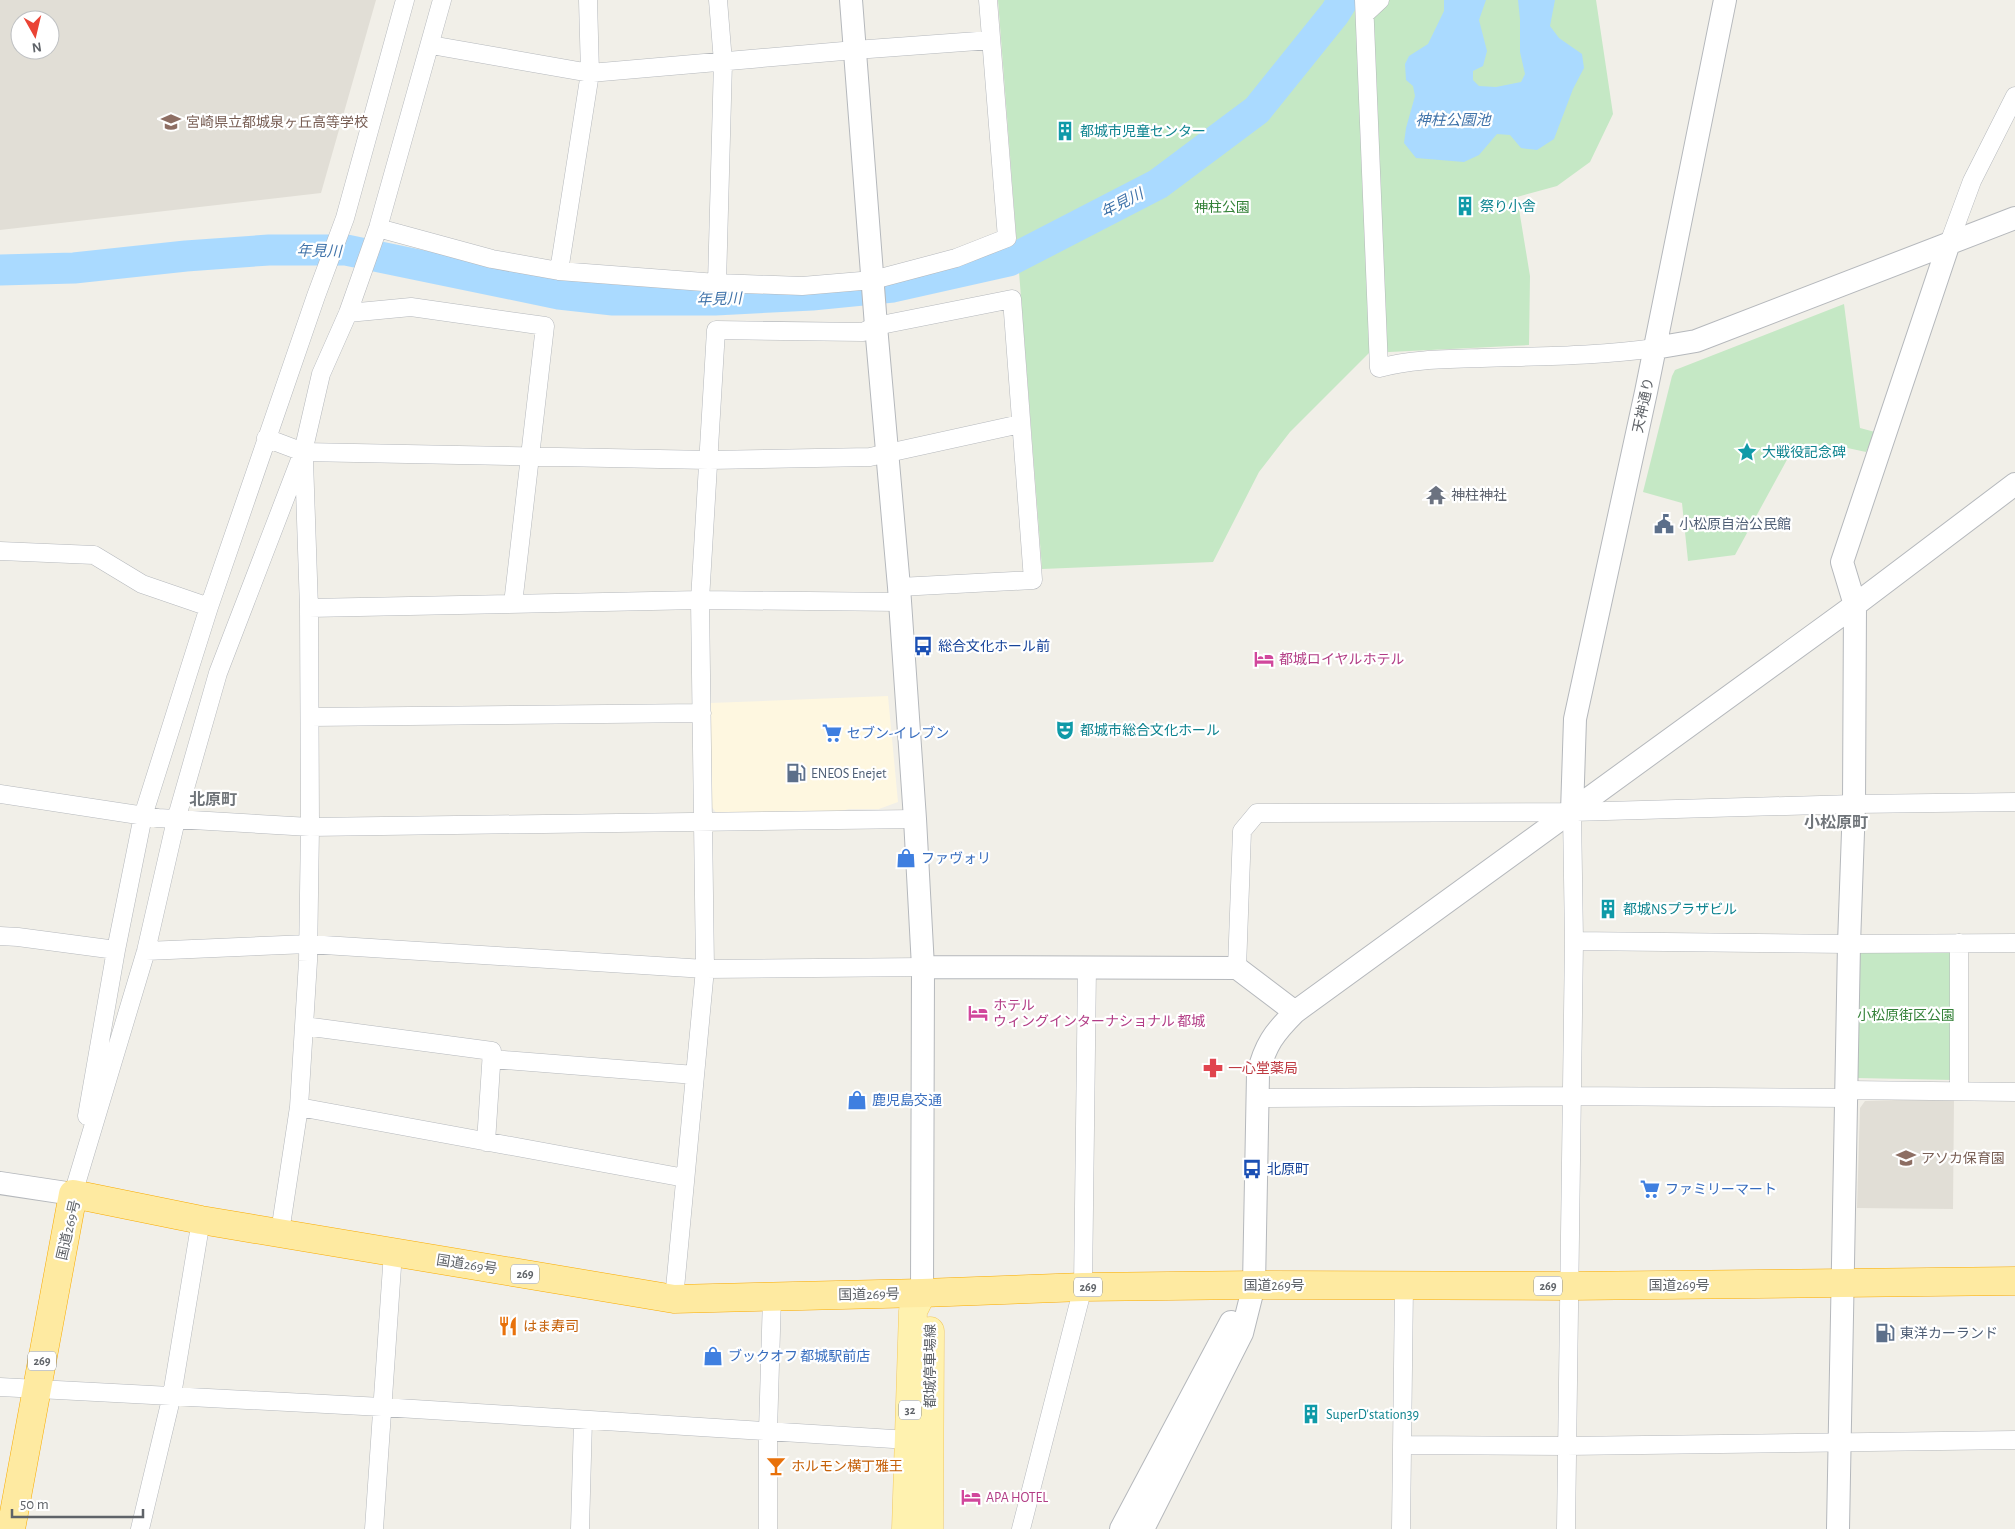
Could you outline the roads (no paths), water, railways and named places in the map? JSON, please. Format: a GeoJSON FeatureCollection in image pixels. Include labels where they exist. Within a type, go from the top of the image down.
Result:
{"type":"FeatureCollection","features":[{"type":"Feature","properties":{"kind":"highway","name":"国道269号"},"geometry":{"type":"LineString","coordinates":[[11,1529],[73,1194],[201,1220],[674,1299],[1254,1285],[1569,1286],[2015,1281]]}},
{"type":"Feature","properties":{"kind":"main road","name":"都城停車場線"},"geometry":{"type":"LineString","coordinates":[[906,1529],[913,1311],[922,1293]]}},
{"type":"Feature","properties":{"kind":"main road","name":"都城停車場線"},"geometry":{"type":"LineString","coordinates":[[922,1293],[930,1311],[929,1529]]}},
{"type":"Feature","properties":{"kind":"street"},"geometry":{"type":"LineString","coordinates":[[73,1194],[116,950],[143,816],[209,607],[266,438],[345,218],[405,0]]}},
{"type":"Feature","properties":{"kind":"street"},"geometry":{"type":"LineString","coordinates":[[73,1194],[146,951],[176,820],[218,673],[303,452],[321,374],[349,309],[378,228],[431,45],[442,0]]}},
{"type":"Feature","properties":{"kind":"street"},"geometry":{"type":"LineString","coordinates":[[559,271],[590,74],[588,0]]}},
{"type":"Feature","properties":{"kind":"street"},"geometry":{"type":"LineString","coordinates":[[717,283],[723,62],[718,0]]}},
{"type":"Feature","properties":{"kind":"street"},"geometry":{"type":"LineString","coordinates":[[851,0],[876,326],[900,595],[915,820],[923,967],[922,1293]]}},
{"type":"Feature","properties":{"kind":"street"},"geometry":{"type":"LineString","coordinates":[[378,228],[492,259],[559,271],[717,283],[802,286],[873,280],[956,258],[1007,238],[988,0]]}},
{"type":"Feature","properties":{"kind":"street"},"geometry":{"type":"LineString","coordinates":[[1380,0],[1365,7],[1378,368],[1406,363],[1461,358],[1617,353],[1696,341],[2015,218]]}},
{"type":"Feature","properties":{"kind":"street","name":"天神通り"},"geometry":{"type":"LineString","coordinates":[[1572,812],[1575,719],[1655,348],[1725,0]]}},
{"type":"Feature","properties":{"kind":"street"},"geometry":{"type":"LineString","coordinates":[[431,45],[590,74],[855,50],[991,40]]}},
{"type":"Feature","properties":{"kind":"street"},"geometry":{"type":"LineString","coordinates":[[1838,1529],[1854,804],[1855,604],[1842,562],[1949,243],[1972,181],[2015,96]]}},
{"type":"Feature","properties":{"kind":"street"},"geometry":{"type":"LineString","coordinates":[[309,608],[700,600],[900,595],[1033,580],[1012,299],[876,326],[863,332],[716,330],[700,600],[705,969],[674,1299]]}},
{"type":"Feature","properties":{"kind":"street"},"geometry":{"type":"LineString","coordinates":[[349,309],[411,307],[545,326],[513,604]]}},
{"type":"Feature","properties":{"kind":"street"},"geometry":{"type":"LineString","coordinates":[[266,438],[303,452],[708,460],[870,457],[1020,424]]}},
{"type":"Feature","properties":{"kind":"street"},"geometry":{"type":"LineString","coordinates":[[280,1232],[299,1107],[308,944],[310,827],[309,608],[303,452]]}},
{"type":"Feature","properties":{"kind":"street"},"geometry":{"type":"LineString","coordinates":[[1143,1529],[1242,1333],[1254,1285],[1258,1074],[1263,1056],[1275,1032],[1295,1012],[1572,812],[2015,484]]}},
{"type":"Feature","properties":{"kind":"street"},"geometry":{"type":"LineString","coordinates":[[0,551],[94,555],[142,584],[209,607]]}},
{"type":"Feature","properties":{"kind":"street"},"geometry":{"type":"LineString","coordinates":[[310,717],[702,713]]}},
{"type":"Feature","properties":{"kind":"street"},"geometry":{"type":"LineString","coordinates":[[0,794],[176,820],[310,827],[915,820]]}},
{"type":"Feature","properties":{"kind":"street"},"geometry":{"type":"LineString","coordinates":[[1237,968],[1242,831],[1257,813],[1572,812],[1854,804],[2015,802]]}},
{"type":"Feature","properties":{"kind":"street"},"geometry":{"type":"LineString","coordinates":[[1566,1529],[1574,941],[1572,812]]}},
{"type":"Feature","properties":{"kind":"street"},"geometry":{"type":"LineString","coordinates":[[0,936],[18,936],[116,950]]}},
{"type":"Feature","properties":{"kind":"street"},"geometry":{"type":"LineString","coordinates":[[1574,941],[1850,944],[2015,943]]}},
{"type":"Feature","properties":{"kind":"street"},"geometry":{"type":"LineString","coordinates":[[1958,1091],[1959,943]]}},
{"type":"Feature","properties":{"kind":"street"},"geometry":{"type":"LineString","coordinates":[[146,951],[308,944],[705,969],[923,967],[1237,968],[1295,1012]]}},
{"type":"Feature","properties":{"kind":"street"},"geometry":{"type":"LineString","coordinates":[[1021,1529],[1083,1288],[1088,967]]}},
{"type":"Feature","properties":{"kind":"street"},"geometry":{"type":"LineString","coordinates":[[304,1026],[492,1051],[486,1142]]}},
{"type":"Feature","properties":{"kind":"street"},"geometry":{"type":"LineString","coordinates":[[492,1059],[695,1075]]}},
{"type":"Feature","properties":{"kind":"street"},"geometry":{"type":"LineString","coordinates":[[1258,1098],[2015,1092]]}},
{"type":"Feature","properties":{"kind":"street"},"geometry":{"type":"LineString","coordinates":[[299,1107],[685,1178]]}},
{"type":"Feature","properties":{"kind":"street"},"geometry":{"type":"LineString","coordinates":[[0,1183],[73,1194]]}},
{"type":"Feature","properties":{"kind":"street"},"geometry":{"type":"LineString","coordinates":[[140,1529],[172,1395],[201,1220]]}},
{"type":"Feature","properties":{"kind":"street"},"geometry":{"type":"LineString","coordinates":[[374,1529],[393,1252]]}},
{"type":"Feature","properties":{"kind":"street"},"geometry":{"type":"LineString","coordinates":[[1121,1529],[1226,1329],[1254,1285]]}},
{"type":"Feature","properties":{"kind":"street"},"geometry":{"type":"LineString","coordinates":[[1400,1529],[1403,1445],[1404,1286]]}},
{"type":"Feature","properties":{"kind":"street"},"geometry":{"type":"LineString","coordinates":[[768,1529],[768,1431],[772,1296]]}},
{"type":"Feature","properties":{"kind":"street"},"geometry":{"type":"LineString","coordinates":[[0,1387],[382,1407],[908,1440]]}},
{"type":"Feature","properties":{"kind":"street"},"geometry":{"type":"LineString","coordinates":[[580,1529],[583,1420]]}},
{"type":"Feature","properties":{"kind":"street"},"geometry":{"type":"LineString","coordinates":[[1403,1445],[1566,1446],[2015,1440]]}},
{"type":"Feature","properties":{"kind":"water","name":"神柱公園池"},"geometry":{"type":"Polygon","coordinates":[[[1444,0],[1486,0],[1479,20],[1487,51],[1483,66],[1473,71],[1473,80],[1479,86],[1496,87],[1521,82],[1525,74],[1520,52],[1518,0],[1555,0],[1550,26],[1559,38],[1582,54],[1584,68],[1573,89],[1554,139],[1537,150],[1521,148],[1510,135],[1497,134],[1479,155],[1464,162],[1416,158],[1404,143],[1415,96],[1413,86],[1406,80],[1405,64],[1409,56],[1428,44],[1444,11],[1444,0]]]}},
{"type":"Feature","properties":{"kind":"waterway","name":"年見川"},"geometry":{"type":"LineString","coordinates":[[0,270],[74,268],[186,256],[269,250],[346,250],[559,294],[613,300],[715,300],[812,295],[893,287],[1009,261],[1158,184],[1257,110],[1335,13],[1343,0]]}},
{"type":"Feature","properties":{"kind":"place","name":"宮崎県立都城泉ヶ丘高等学校"},"geometry":{"type":"Point","coordinates":[171,122]}},
{"type":"Feature","properties":{"kind":"place","name":"都城市児童センター"},"geometry":{"type":"Point","coordinates":[1065,131]}},
{"type":"Feature","properties":{"kind":"place","name":"祭り小舎"},"geometry":{"type":"Point","coordinates":[1465,206]}},
{"type":"Feature","properties":{"kind":"place","name":"大戦役記念碑"},"geometry":{"type":"Point","coordinates":[1747,452]}},
{"type":"Feature","properties":{"kind":"place","name":"神柱神社"},"geometry":{"type":"Point","coordinates":[1436,495]}},
{"type":"Feature","properties":{"kind":"place","name":"小松原自治公民館"},"geometry":{"type":"Point","coordinates":[1664,524]}},
{"type":"Feature","properties":{"kind":"place","name":"総合文化ホール前"},"geometry":{"type":"Point","coordinates":[923,646]}},
{"type":"Feature","properties":{"kind":"place","name":"都城ロイヤルホテル"},"geometry":{"type":"Point","coordinates":[1264,659]}},
{"type":"Feature","properties":{"kind":"place","name":"都城市総合文化ホール"},"geometry":{"type":"Point","coordinates":[1065,730]}},
{"type":"Feature","properties":{"kind":"place","name":"セブン-イレブン"},"geometry":{"type":"Point","coordinates":[832,733]}},
{"type":"Feature","properties":{"kind":"place","name":"ENEOS Enejet"},"geometry":{"type":"Point","coordinates":[796,773]}},
{"type":"Feature","properties":{"kind":"place","name":"ファヴォリ"},"geometry":{"type":"Point","coordinates":[906,858]}},
{"type":"Feature","properties":{"kind":"place","name":"都城NSプラザビル"},"geometry":{"type":"Point","coordinates":[1608,909]}},
{"type":"Feature","properties":{"kind":"place","name":"ホテル ウィングインターナショナル 都城"},"geometry":{"type":"Point","coordinates":[978,1013]}},
{"type":"Feature","properties":{"kind":"place","name":"一心堂薬局"},"geometry":{"type":"Point","coordinates":[1213,1068]}},
{"type":"Feature","properties":{"kind":"place","name":"鹿児島交通"},"geometry":{"type":"Point","coordinates":[857,1100]}},
{"type":"Feature","properties":{"kind":"place","name":"アソカ保育園"},"geometry":{"type":"Point","coordinates":[1906,1158]}},
{"type":"Feature","properties":{"kind":"place","name":"北原町"},"geometry":{"type":"Point","coordinates":[1252,1169]}},
{"type":"Feature","properties":{"kind":"place","name":"ファミリーマート"},"geometry":{"type":"Point","coordinates":[1650,1189]}},
{"type":"Feature","properties":{"kind":"place","name":"はま寿司"},"geometry":{"type":"Point","coordinates":[508,1326]}},
{"type":"Feature","properties":{"kind":"place","name":"東洋カーランド"},"geometry":{"type":"Point","coordinates":[1885,1333]}},
{"type":"Feature","properties":{"kind":"place","name":"ブックオフ 都城駅前店"},"geometry":{"type":"Point","coordinates":[713,1356]}},
{"type":"Feature","properties":{"kind":"place","name":"SuperD'station39"},"geometry":{"type":"Point","coordinates":[1311,1414]}},
{"type":"Feature","properties":{"kind":"place","name":"ホルモン横丁雅王"},"geometry":{"type":"Point","coordinates":[776,1466]}},
{"type":"Feature","properties":{"kind":"place","name":"APA HOTEL"},"geometry":{"type":"Point","coordinates":[971,1497]}},
{"type":"Feature","properties":{"kind":"district","name":"北原町"},"geometry":{"type":"Point","coordinates":[213,799]}},
{"type":"Feature","properties":{"kind":"district","name":"小松原町"},"geometry":{"type":"Point","coordinates":[1836,822]}},
{"type":"Feature","properties":{"kind":"park label","name":"神柱公園"},"geometry":{"type":"Point","coordinates":[1222,207]}},
{"type":"Feature","properties":{"kind":"park label","name":"小松原街区公園"},"geometry":{"type":"Point","coordinates":[1906,1015]}}]}
